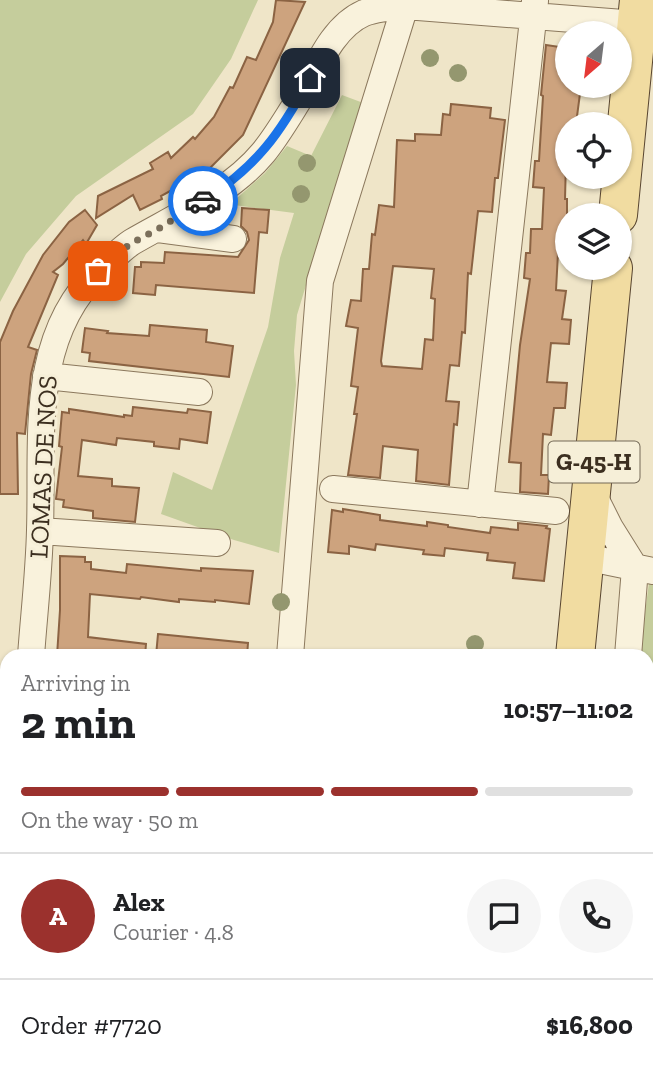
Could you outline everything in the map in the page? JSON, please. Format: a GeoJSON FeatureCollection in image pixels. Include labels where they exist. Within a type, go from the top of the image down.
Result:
{"type":"FeatureCollection","features":[{"type":"Feature","properties":{"kind":"main road"},"geometry":{"type":"LineString","coordinates":[[619,203],[638,12]]}},
{"type":"Feature","properties":{"kind":"main road","name":"G-45-H"},"geometry":{"type":"LineString","coordinates":[[576,649],[611,280]]}},
{"type":"Feature","properties":{"kind":"street"},"geometry":{"type":"LineString","coordinates":[[291,649],[320,281],[405,6]]}},
{"type":"Feature","properties":{"kind":"street","name":"LOMAS DE NOS"},"geometry":{"type":"LineString","coordinates":[[32,649],[40,531],[40,422],[46,376],[53,343],[63,318],[98,271],[130,244],[236,178],[262,155],[319,62],[358,7],[638,12]]}},
{"type":"Feature","properties":{"kind":"street"},"geometry":{"type":"LineString","coordinates":[[480,504],[535,9]]}},
{"type":"Feature","properties":{"kind":"street"},"geometry":{"type":"LineString","coordinates":[[158,229],[233,239]]}},
{"type":"Feature","properties":{"kind":"street"},"geometry":{"type":"LineString","coordinates":[[46,376],[199,392]]}},
{"type":"Feature","properties":{"kind":"street"},"geometry":{"type":"LineString","coordinates":[[333,489],[556,511]]}},
{"type":"Feature","properties":{"kind":"street"},"geometry":{"type":"LineString","coordinates":[[591,490],[610,528],[644,570],[629,649]]}},
{"type":"Feature","properties":{"kind":"street"},"geometry":{"type":"LineString","coordinates":[[40,531],[217,543]]}},
{"type":"Feature","properties":{"kind":"street"},"geometry":{"type":"LineString","coordinates":[[585,558],[644,570]]}},
{"type":"Feature","properties":{"kind":"green space"},"geometry":{"type":"Polygon","coordinates":[[[0,0],[258,0],[231,59],[193,114],[76,196],[26,254],[0,302],[0,0]]]}},
{"type":"Feature","properties":{"kind":"green space"},"geometry":{"type":"Polygon","coordinates":[[[342,95],[366,104],[326,219],[297,315],[294,351],[296,385],[279,553],[161,514],[173,472],[212,490],[268,327],[280,258],[294,213],[234,205],[236,199],[265,173],[287,146],[311,156],[342,95]]]}},
{"type":"Feature","properties":{"kind":"green space"},"geometry":{"type":"Polygon","coordinates":[[[649,583],[653,584],[653,649],[640,649],[649,583]]]}},
{"type":"Feature","properties":{"kind":"building"},"geometry":{"type":"Polygon","coordinates":[[[276,0],[305,2],[243,135],[203,175],[161,196],[162,199],[140,210],[133,195],[96,218],[98,196],[153,169],[150,163],[168,152],[171,158],[193,137],[195,139],[214,117],[230,87],[233,88],[247,57],[256,60],[273,22],[276,0]]]}},
{"type":"Feature","properties":{"kind":"building"},"geometry":{"type":"Polygon","coordinates":[[[546,45],[555,46],[555,98],[579,98],[578,112],[555,112],[555,189],[565,189],[567,203],[555,203],[555,280],[556,290],[566,291],[562,319],[571,320],[569,344],[551,343],[547,382],[567,383],[565,408],[554,408],[551,435],[543,434],[541,475],[549,475],[548,494],[520,492],[521,463],[509,462],[520,345],[530,279],[524,278],[526,253],[530,253],[531,229],[542,229],[544,188],[533,187],[535,161],[539,161],[546,45]]]}},
{"type":"Feature","properties":{"kind":"building"},"geometry":{"type":"Polygon","coordinates":[[[451,104],[491,108],[490,118],[505,120],[492,212],[478,211],[471,274],[468,273],[465,333],[462,332],[459,366],[450,365],[446,401],[459,402],[457,425],[454,424],[449,485],[416,481],[418,450],[383,446],[380,478],[348,475],[358,387],[351,386],[358,328],[346,326],[351,300],[361,301],[363,269],[369,269],[372,234],[375,235],[379,205],[394,207],[397,140],[415,141],[415,134],[441,135],[443,114],[450,115],[451,104]],[[393,266],[382,366],[422,369],[425,339],[433,340],[435,299],[431,298],[434,269],[393,266]]]}},
{"type":"Feature","properties":{"kind":"building"},"geometry":{"type":"Polygon","coordinates":[[[242,208],[269,210],[267,233],[259,232],[254,293],[156,285],[155,295],[133,293],[135,267],[141,267],[141,262],[164,263],[165,252],[238,257],[249,240],[247,232],[241,226],[242,208]]]}},
{"type":"Feature","properties":{"kind":"building"},"geometry":{"type":"Polygon","coordinates":[[[85,210],[97,225],[86,244],[83,240],[53,272],[58,275],[28,347],[37,350],[31,374],[25,434],[17,433],[18,494],[0,494],[0,342],[43,255],[69,222],[85,210]]]}},
{"type":"Feature","properties":{"kind":"building"},"geometry":{"type":"Polygon","coordinates":[[[150,325],[207,330],[206,342],[233,346],[229,377],[89,361],[90,353],[82,352],[85,328],[108,331],[107,333],[149,336],[150,325]]]}},
{"type":"Feature","properties":{"kind":"building"},"geometry":{"type":"Polygon","coordinates":[[[133,407],[187,413],[188,409],[211,412],[207,443],[180,439],[179,449],[154,446],[154,442],[117,438],[116,445],[82,440],[78,476],[112,479],[112,486],[139,488],[135,522],[93,518],[93,511],[63,507],[64,500],[56,499],[62,447],[59,446],[62,412],[69,413],[69,409],[124,417],[132,416],[133,407]]]}},
{"type":"Feature","properties":{"kind":"building"},"geometry":{"type":"Polygon","coordinates":[[[343,509],[380,515],[380,520],[427,526],[427,522],[490,533],[491,527],[518,530],[518,523],[547,526],[546,528],[550,529],[544,581],[513,578],[515,563],[487,560],[488,553],[445,548],[444,556],[423,554],[424,550],[376,544],[375,550],[349,546],[349,554],[328,552],[332,510],[343,512],[343,509]]]}},
{"type":"Feature","properties":{"kind":"building"},"geometry":{"type":"Polygon","coordinates":[[[60,556],[85,557],[85,562],[91,562],[91,569],[126,573],[127,564],[201,571],[201,568],[253,571],[249,604],[215,600],[179,599],[179,602],[90,594],[88,637],[146,644],[146,649],[57,649],[60,556]]]}},
{"type":"Feature","properties":{"kind":"building"},"geometry":{"type":"Polygon","coordinates":[[[158,634],[248,643],[248,649],[157,649],[158,634]]]}},
{"type":"Feature","properties":{"kind":"way so far"},"geometry":{"type":"LineString","coordinates":[[98,271],[130,244],[203,201]]}},
{"type":"Feature","properties":{"kind":"route"},"geometry":{"type":"LineString","coordinates":[[203,201],[236,178],[262,155],[310,78]]}}]}
